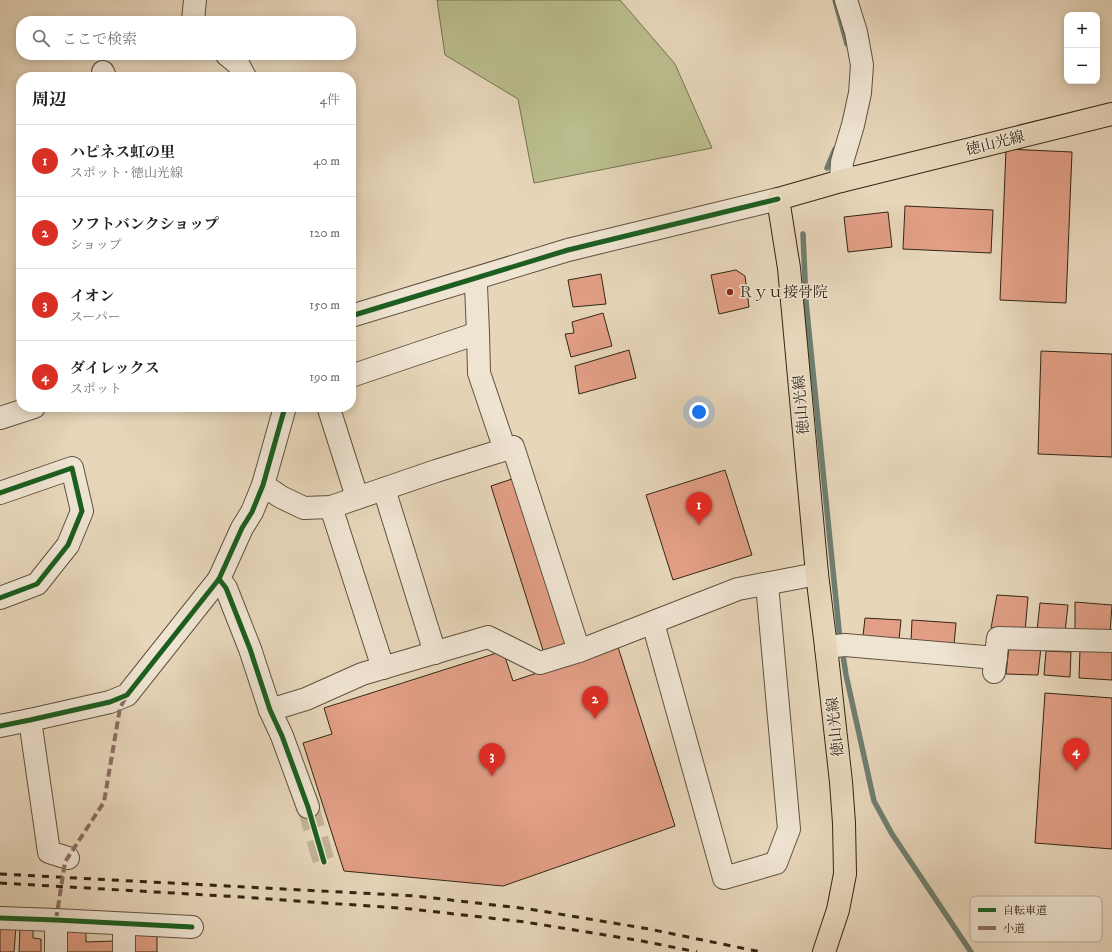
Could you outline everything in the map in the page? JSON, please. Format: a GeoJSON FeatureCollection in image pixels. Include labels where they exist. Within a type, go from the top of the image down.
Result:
{"type":"FeatureCollection","features":[{"type":"Feature","properties":{"kind":"main road","name":"徳山光線"},"geometry":{"type":"LineString","coordinates":[[824,952],[838,910],[844,874],[844,823],[841,782],[817,574],[789,268],[778,199],[841,181],[1112,114]]}},
{"type":"Feature","properties":{"kind":"street"},"geometry":{"type":"LineString","coordinates":[[193,16],[195,0]]}},
{"type":"Feature","properties":{"kind":"street"},"geometry":{"type":"LineString","coordinates":[[841,181],[842,162],[860,93],[862,65],[856,32],[846,0]]}},
{"type":"Feature","properties":{"kind":"street"},"geometry":{"type":"LineString","coordinates":[[233,60],[238,64],[242,72]]}},
{"type":"Feature","properties":{"kind":"street"},"geometry":{"type":"LineString","coordinates":[[356,314],[568,250],[778,199]]}},
{"type":"Feature","properties":{"kind":"street"},"geometry":{"type":"LineString","coordinates":[[476,286],[479,373],[505,450]]}},
{"type":"Feature","properties":{"kind":"street"},"geometry":{"type":"LineString","coordinates":[[356,374],[478,333]]}},
{"type":"Feature","properties":{"kind":"street"},"geometry":{"type":"LineString","coordinates":[[0,418],[19,412]]}},
{"type":"Feature","properties":{"kind":"street"},"geometry":{"type":"LineString","coordinates":[[0,726],[110,702],[127,695],[219,579],[242,528],[252,512],[263,485],[284,412]]}},
{"type":"Feature","properties":{"kind":"street"},"geometry":{"type":"LineString","coordinates":[[332,412],[357,497]]}},
{"type":"Feature","properties":{"kind":"street"},"geometry":{"type":"LineString","coordinates":[[263,485],[281,497],[304,508],[332,507],[357,497],[513,447],[579,651]]}},
{"type":"Feature","properties":{"kind":"street"},"geometry":{"type":"LineString","coordinates":[[0,493],[72,468],[82,511],[68,545],[37,584],[0,598]]}},
{"type":"Feature","properties":{"kind":"street"},"geometry":{"type":"LineString","coordinates":[[384,489],[435,653]]}},
{"type":"Feature","properties":{"kind":"street"},"geometry":{"type":"LineString","coordinates":[[332,507],[383,668]]}},
{"type":"Feature","properties":{"kind":"street"},"geometry":{"type":"LineString","coordinates":[[270,710],[306,699],[362,674],[488,637],[540,663],[579,651],[738,589],[817,574]]}},
{"type":"Feature","properties":{"kind":"street"},"geometry":{"type":"LineString","coordinates":[[219,579],[226,588],[250,649],[270,710],[282,736],[308,807]]}},
{"type":"Feature","properties":{"kind":"street"},"geometry":{"type":"LineString","coordinates":[[653,622],[724,878],[776,863],[789,830],[767,584]]}},
{"type":"Feature","properties":{"kind":"street"},"geometry":{"type":"LineString","coordinates":[[826,646],[845,645],[994,666],[998,638],[1112,641]]}},
{"type":"Feature","properties":{"kind":"street"},"geometry":{"type":"LineString","coordinates":[[30,720],[49,852],[68,858]]}},
{"type":"Feature","properties":{"kind":"street"},"geometry":{"type":"LineString","coordinates":[[0,918],[192,927]]}},
{"type":"Feature","properties":{"kind":"street"},"geometry":{"type":"LineString","coordinates":[[56,920],[56,952]]}},
{"type":"Feature","properties":{"kind":"street"},"geometry":{"type":"LineString","coordinates":[[124,924],[124,952]]}},
{"type":"Feature","properties":{"kind":"green space"},"geometry":{"type":"Polygon","coordinates":[[[437,0],[620,0],[675,64],[712,148],[534,183],[518,99],[445,55],[437,0]]]}},
{"type":"Feature","properties":{"kind":"building"},"geometry":{"type":"Polygon","coordinates":[[[1006,149],[1072,152],[1066,303],[1000,300],[1006,149]]]}},
{"type":"Feature","properties":{"kind":"building"},"geometry":{"type":"Polygon","coordinates":[[[905,206],[993,210],[991,253],[903,249],[905,206]]]}},
{"type":"Feature","properties":{"kind":"building"},"geometry":{"type":"Polygon","coordinates":[[[888,212],[892,247],[848,252],[844,217],[888,212]]]}},
{"type":"Feature","properties":{"kind":"building","name":"Ｒｙｕ接骨院"},"geometry":{"type":"Polygon","coordinates":[[[736,270],[745,276],[749,307],[719,314],[711,275],[736,270]]]}},
{"type":"Feature","properties":{"kind":"building"},"geometry":{"type":"Polygon","coordinates":[[[601,274],[606,304],[573,307],[568,280],[601,274]]]}},
{"type":"Feature","properties":{"kind":"building"},"geometry":{"type":"Polygon","coordinates":[[[603,313],[612,346],[571,357],[565,334],[574,333],[572,322],[603,313]]]}},
{"type":"Feature","properties":{"kind":"building"},"geometry":{"type":"Polygon","coordinates":[[[629,350],[636,378],[579,394],[575,366],[629,350]]]}},
{"type":"Feature","properties":{"kind":"building"},"geometry":{"type":"Polygon","coordinates":[[[1041,351],[1112,354],[1112,457],[1038,454],[1041,351]]]}},
{"type":"Feature","properties":{"kind":"building"},"geometry":{"type":"Polygon","coordinates":[[[725,470],[752,555],[673,580],[646,495],[725,470]]]}},
{"type":"Feature","properties":{"kind":"building"},"geometry":{"type":"Polygon","coordinates":[[[512,479],[571,662],[618,647],[675,826],[503,886],[344,871],[303,743],[332,734],[324,708],[503,651],[513,681],[549,669],[491,486],[512,479]]]}},
{"type":"Feature","properties":{"kind":"building"},"geometry":{"type":"Polygon","coordinates":[[[997,595],[1028,597],[1025,632],[991,628],[997,595]]]}},
{"type":"Feature","properties":{"kind":"building"},"geometry":{"type":"Polygon","coordinates":[[[1075,602],[1112,605],[1110,633],[1075,632],[1075,602]]]}},
{"type":"Feature","properties":{"kind":"building"},"geometry":{"type":"Polygon","coordinates":[[[1040,603],[1068,605],[1065,632],[1037,630],[1040,603]]]}},
{"type":"Feature","properties":{"kind":"building"},"geometry":{"type":"Polygon","coordinates":[[[865,618],[901,620],[899,640],[863,636],[865,618]]]}},
{"type":"Feature","properties":{"kind":"building"},"geometry":{"type":"Polygon","coordinates":[[[912,620],[956,623],[954,645],[911,642],[912,620]]]}},
{"type":"Feature","properties":{"kind":"building"},"geometry":{"type":"Polygon","coordinates":[[[1009,647],[1041,647],[1038,675],[1006,674],[1009,647]]]}},
{"type":"Feature","properties":{"kind":"building"},"geometry":{"type":"Polygon","coordinates":[[[1080,649],[1112,649],[1112,680],[1079,678],[1080,649]]]}},
{"type":"Feature","properties":{"kind":"building"},"geometry":{"type":"Polygon","coordinates":[[[1046,651],[1071,652],[1070,677],[1044,675],[1046,651]]]}},
{"type":"Feature","properties":{"kind":"building"},"geometry":{"type":"Polygon","coordinates":[[[1045,693],[1112,698],[1112,849],[1035,843],[1045,693]]]}},
{"type":"Feature","properties":{"kind":"building"},"geometry":{"type":"Polygon","coordinates":[[[16,926],[14,952],[0,952],[0,927],[16,926]]]}},
{"type":"Feature","properties":{"kind":"building"},"geometry":{"type":"Polygon","coordinates":[[[33,926],[33,938],[41,939],[41,952],[19,952],[20,927],[33,926]]]}},
{"type":"Feature","properties":{"kind":"building"},"geometry":{"type":"Polygon","coordinates":[[[61,929],[86,931],[86,942],[114,941],[114,952],[61,952],[61,929]]]}},
{"type":"Feature","properties":{"kind":"building"},"geometry":{"type":"Polygon","coordinates":[[[130,929],[157,929],[157,952],[131,952],[130,929]]]}},
{"type":"Feature","properties":{"kind":"waterway"},"geometry":{"type":"LineString","coordinates":[[835,0],[847,44]]}},
{"type":"Feature","properties":{"kind":"waterway"},"geometry":{"type":"LineString","coordinates":[[827,168],[835,149]]}},
{"type":"Feature","properties":{"kind":"waterway"},"geometry":{"type":"LineString","coordinates":[[803,234],[806,302],[840,640]]}},
{"type":"Feature","properties":{"kind":"waterway"},"geometry":{"type":"LineString","coordinates":[[842,649],[846,675],[874,801],[892,834],[971,952]]}},
{"type":"Feature","properties":{"kind":"tunnel"},"geometry":{"type":"LineString","coordinates":[[308,807],[324,862]]}},
{"type":"Feature","properties":{"kind":"railway"},"geometry":{"type":"LineString","coordinates":[[0,874],[416,896],[529,909],[649,929],[761,952]]}},
{"type":"Feature","properties":{"kind":"railway"},"geometry":{"type":"LineString","coordinates":[[0,883],[242,897],[411,909],[525,922],[642,941],[697,952]]}},
{"type":"Feature","properties":{"kind":"marked path"},"geometry":{"type":"LineString","coordinates":[[56,920],[65,862],[104,802],[120,708],[127,695]]}},
{"type":"Feature","properties":{"kind":"cycle path"},"geometry":{"type":"LineString","coordinates":[[356,314],[568,250],[778,199]]}},
{"type":"Feature","properties":{"kind":"cycle path"},"geometry":{"type":"LineString","coordinates":[[0,726],[110,702],[127,695],[219,579],[242,528],[252,512],[263,485],[284,412]]}},
{"type":"Feature","properties":{"kind":"cycle path"},"geometry":{"type":"LineString","coordinates":[[0,493],[72,468],[82,511],[68,545],[37,584],[0,598]]}},
{"type":"Feature","properties":{"kind":"cycle path"},"geometry":{"type":"LineString","coordinates":[[219,579],[226,588],[250,649],[270,710],[282,736],[308,807],[324,862]]}},
{"type":"Feature","properties":{"kind":"cycle path"},"geometry":{"type":"LineString","coordinates":[[0,918],[192,927]]}},
{"type":"Feature","properties":{"kind":"place","name":"Ｒｙｕ接骨院"},"geometry":{"type":"Point","coordinates":[730,292]}},
{"type":"Feature","properties":{"kind":"place","name":"ハピネス虹の里"},"geometry":{"type":"Point","coordinates":[699,525]}},
{"type":"Feature","properties":{"kind":"place","name":"ソフトバンクショップ"},"geometry":{"type":"Point","coordinates":[595,719]}},
{"type":"Feature","properties":{"kind":"place","name":"ダイレックス"},"geometry":{"type":"Point","coordinates":[1076,771]}},
{"type":"Feature","properties":{"kind":"place","name":"イオン"},"geometry":{"type":"Point","coordinates":[492,776]}}]}
